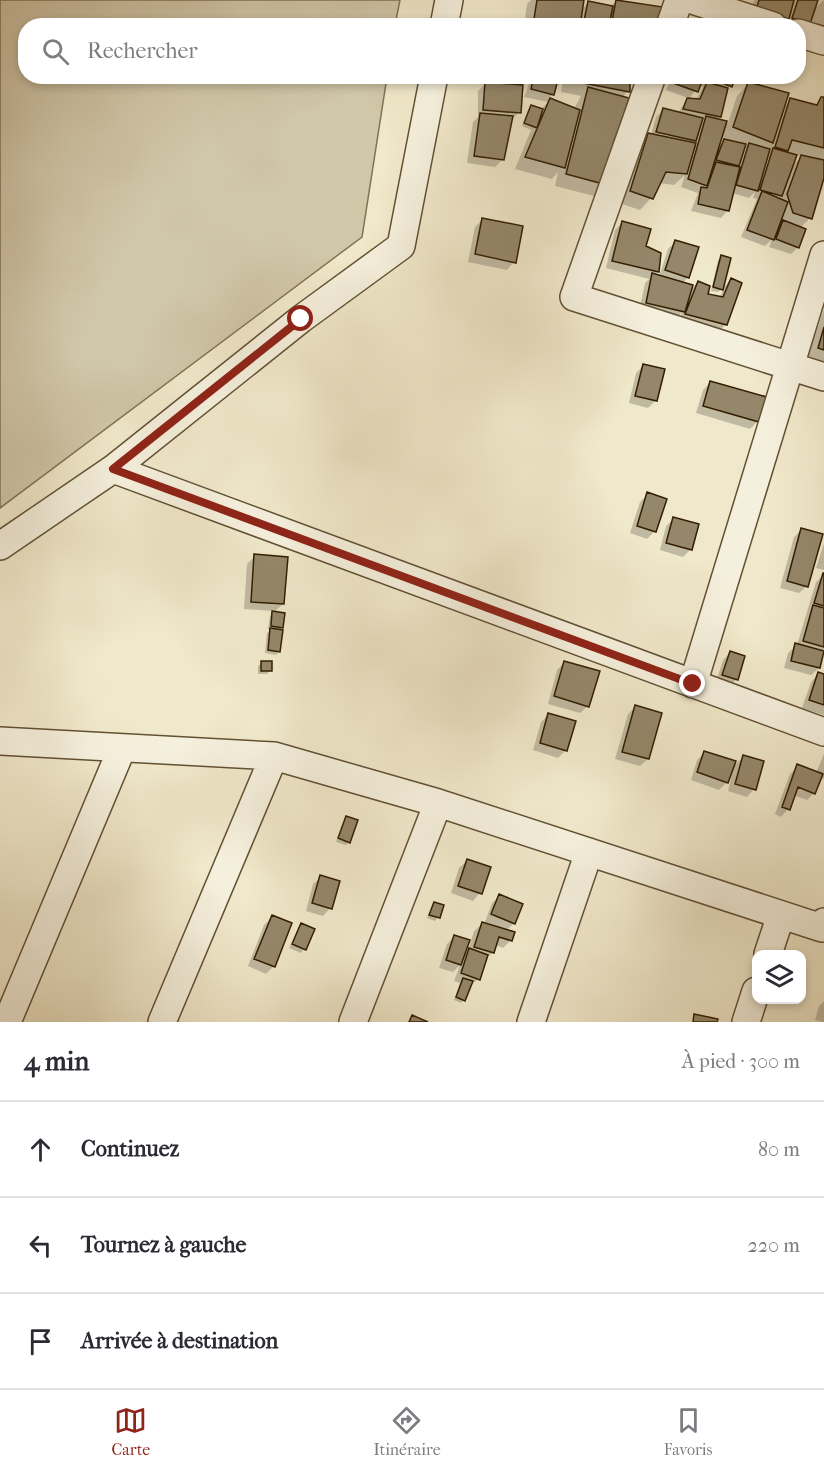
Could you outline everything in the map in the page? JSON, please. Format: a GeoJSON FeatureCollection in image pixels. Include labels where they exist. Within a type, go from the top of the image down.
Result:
{"type":"FeatureCollection","features":[{"type":"Feature","properties":{"kind":"street"},"geometry":{"type":"LineString","coordinates":[[446,18],[449,0]]}},
{"type":"Feature","properties":{"kind":"street"},"geometry":{"type":"LineString","coordinates":[[673,18],[680,0]]}},
{"type":"Feature","properties":{"kind":"street"},"geometry":{"type":"LineString","coordinates":[[692,0],[748,18]]}},
{"type":"Feature","properties":{"kind":"street"},"geometry":{"type":"LineString","coordinates":[[806,35],[824,41]]}},
{"type":"Feature","properties":{"kind":"street"},"geometry":{"type":"LineString","coordinates":[[0,546],[113,469],[301,319],[401,246],[432,84]]}},
{"type":"Feature","properties":{"kind":"street"},"geometry":{"type":"LineString","coordinates":[[649,84],[574,297],[824,377]]}},
{"type":"Feature","properties":{"kind":"street"},"geometry":{"type":"LineString","coordinates":[[693,684],[824,255]]}},
{"type":"Feature","properties":{"kind":"street"},"geometry":{"type":"LineString","coordinates":[[113,469],[824,732]]}},
{"type":"Feature","properties":{"kind":"street"},"geometry":{"type":"LineString","coordinates":[[0,741],[273,756],[438,803],[822,928],[824,922]]}},
{"type":"Feature","properties":{"kind":"street"},"geometry":{"type":"LineString","coordinates":[[7,1022],[122,748]]}},
{"type":"Feature","properties":{"kind":"street"},"geometry":{"type":"LineString","coordinates":[[162,1022],[273,756]]}},
{"type":"Feature","properties":{"kind":"street"},"geometry":{"type":"LineString","coordinates":[[353,1022],[438,803]]}},
{"type":"Feature","properties":{"kind":"street"},"geometry":{"type":"LineString","coordinates":[[531,1022],[589,852]]}},
{"type":"Feature","properties":{"kind":"street"},"geometry":{"type":"LineString","coordinates":[[769,950],[781,915]]}},
{"type":"Feature","properties":{"kind":"street"},"geometry":{"type":"LineString","coordinates":[[746,1022],[752,1003]]}},
{"type":"Feature","properties":{"kind":"shaded area"},"geometry":{"type":"Polygon","coordinates":[[[0,0],[400,0],[396,18],[18,18],[18,84],[386,84],[362,237],[0,508],[0,0]]]}},
{"type":"Feature","properties":{"kind":"building"},"geometry":{"type":"Polygon","coordinates":[[[537,0],[584,0],[581,18],[534,18],[537,0]]]}},
{"type":"Feature","properties":{"kind":"building"},"geometry":{"type":"Polygon","coordinates":[[[616,0],[663,7],[661,18],[613,18],[616,0]]]}},
{"type":"Feature","properties":{"kind":"building"},"geometry":{"type":"Polygon","coordinates":[[[759,0],[794,0],[789,18],[756,10],[759,0]]]}},
{"type":"Feature","properties":{"kind":"building"},"geometry":{"type":"Polygon","coordinates":[[[798,0],[818,0],[810,24],[806,23],[806,18],[792,18],[798,0]]]}},
{"type":"Feature","properties":{"kind":"building"},"geometry":{"type":"Polygon","coordinates":[[[588,1],[613,6],[611,18],[585,18],[588,1]]]}},
{"type":"Feature","properties":{"kind":"building"},"geometry":{"type":"Polygon","coordinates":[[[485,84],[523,85],[521,113],[483,110],[485,84]]]}},
{"type":"Feature","properties":{"kind":"building"},"geometry":{"type":"Polygon","coordinates":[[[532,84],[557,84],[554,95],[531,89],[532,84]]]}},
{"type":"Feature","properties":{"kind":"building"},"geometry":{"type":"Polygon","coordinates":[[[588,84],[630,84],[630,92],[588,84]]]}},
{"type":"Feature","properties":{"kind":"building"},"geometry":{"type":"Polygon","coordinates":[[[676,84],[701,84],[698,92],[676,84]]]}},
{"type":"Feature","properties":{"kind":"building"},"geometry":{"type":"Polygon","coordinates":[[[706,84],[728,88],[721,117],[683,109],[687,98],[700,99],[706,84]]]}},
{"type":"Feature","properties":{"kind":"building"},"geometry":{"type":"Polygon","coordinates":[[[747,84],[789,93],[773,143],[733,127],[747,84]]]}},
{"type":"Feature","properties":{"kind":"building"},"geometry":{"type":"Polygon","coordinates":[[[588,87],[629,98],[607,185],[566,174],[588,87]]]}},
{"type":"Feature","properties":{"kind":"building"},"geometry":{"type":"Polygon","coordinates":[[[821,97],[824,97],[824,148],[792,140],[788,151],[775,147],[790,98],[817,105],[821,97]]]}},
{"type":"Feature","properties":{"kind":"building"},"geometry":{"type":"Polygon","coordinates":[[[550,98],[580,110],[565,168],[525,157],[550,98]]]}},
{"type":"Feature","properties":{"kind":"building"},"geometry":{"type":"Polygon","coordinates":[[[531,105],[543,109],[537,128],[524,123],[531,105]]]}},
{"type":"Feature","properties":{"kind":"building"},"geometry":{"type":"Polygon","coordinates":[[[663,108],[703,118],[696,141],[656,132],[663,108]]]}},
{"type":"Feature","properties":{"kind":"building"},"geometry":{"type":"Polygon","coordinates":[[[480,113],[513,116],[504,160],[474,156],[480,113]]]}},
{"type":"Feature","properties":{"kind":"building"},"geometry":{"type":"Polygon","coordinates":[[[706,116],[727,121],[707,186],[688,179],[706,116]]]}},
{"type":"Feature","properties":{"kind":"building"},"geometry":{"type":"Polygon","coordinates":[[[648,133],[696,143],[687,174],[666,172],[653,199],[630,191],[648,133]]]}},
{"type":"Feature","properties":{"kind":"building"},"geometry":{"type":"Polygon","coordinates":[[[724,139],[746,144],[739,166],[716,160],[724,139]]]}},
{"type":"Feature","properties":{"kind":"building"},"geometry":{"type":"Polygon","coordinates":[[[749,143],[770,149],[758,191],[736,185],[749,143]]]}},
{"type":"Feature","properties":{"kind":"building"},"geometry":{"type":"Polygon","coordinates":[[[773,148],[797,155],[782,196],[760,190],[773,148]]]}},
{"type":"Feature","properties":{"kind":"building"},"geometry":{"type":"Polygon","coordinates":[[[801,155],[824,160],[824,178],[812,219],[793,213],[787,194],[801,155]]]}},
{"type":"Feature","properties":{"kind":"building"},"geometry":{"type":"Polygon","coordinates":[[[716,162],[740,167],[729,211],[698,204],[701,187],[707,188],[716,162]]]}},
{"type":"Feature","properties":{"kind":"building"},"geometry":{"type":"Polygon","coordinates":[[[762,191],[788,202],[774,240],[747,230],[762,191]]]}},
{"type":"Feature","properties":{"kind":"building"},"geometry":{"type":"Polygon","coordinates":[[[482,218],[523,226],[516,263],[475,254],[482,218]]]}},
{"type":"Feature","properties":{"kind":"building"},"geometry":{"type":"Polygon","coordinates":[[[783,220],[806,229],[799,248],[776,239],[783,220]]]}},
{"type":"Feature","properties":{"kind":"building"},"geometry":{"type":"Polygon","coordinates":[[[622,221],[651,229],[646,246],[661,253],[659,272],[612,261],[622,221]]]}},
{"type":"Feature","properties":{"kind":"building"},"geometry":{"type":"Polygon","coordinates":[[[675,240],[699,247],[689,278],[665,270],[675,240]]]}},
{"type":"Feature","properties":{"kind":"building"},"geometry":{"type":"Polygon","coordinates":[[[721,255],[731,258],[723,290],[713,287],[721,255]]]}},
{"type":"Feature","properties":{"kind":"building"},"geometry":{"type":"Polygon","coordinates":[[[652,273],[693,285],[685,312],[646,303],[652,273]]]}},
{"type":"Feature","properties":{"kind":"building"},"geometry":{"type":"Polygon","coordinates":[[[731,278],[742,283],[727,325],[685,314],[698,281],[710,286],[708,294],[723,297],[731,278]]]}},
{"type":"Feature","properties":{"kind":"building"},"geometry":{"type":"Polygon","coordinates":[[[824,327],[824,350],[818,348],[824,327]]]}},
{"type":"Feature","properties":{"kind":"building"},"geometry":{"type":"Polygon","coordinates":[[[643,364],[665,369],[657,401],[635,396],[643,364]]]}},
{"type":"Feature","properties":{"kind":"building"},"geometry":{"type":"Polygon","coordinates":[[[710,381],[767,397],[759,422],[703,406],[710,381]]]}},
{"type":"Feature","properties":{"kind":"building"},"geometry":{"type":"Polygon","coordinates":[[[647,492],[667,499],[656,532],[637,526],[647,492]]]}},
{"type":"Feature","properties":{"kind":"building"},"geometry":{"type":"Polygon","coordinates":[[[673,517],[699,524],[692,550],[666,543],[673,517]]]}},
{"type":"Feature","properties":{"kind":"building"},"geometry":{"type":"Polygon","coordinates":[[[801,528],[823,534],[808,587],[787,581],[801,528]]]}},
{"type":"Feature","properties":{"kind":"building"},"geometry":{"type":"Polygon","coordinates":[[[254,554],[288,557],[284,604],[251,602],[254,554]]]}},
{"type":"Feature","properties":{"kind":"building"},"geometry":{"type":"Polygon","coordinates":[[[824,573],[824,606],[814,603],[824,573]]]}},
{"type":"Feature","properties":{"kind":"building"},"geometry":{"type":"Polygon","coordinates":[[[813,605],[824,608],[824,647],[803,641],[813,605]]]}},
{"type":"Feature","properties":{"kind":"building"},"geometry":{"type":"Polygon","coordinates":[[[272,611],[285,613],[283,628],[271,626],[272,611]]]}},
{"type":"Feature","properties":{"kind":"building"},"geometry":{"type":"Polygon","coordinates":[[[270,628],[283,630],[280,652],[268,650],[270,628]]]}},
{"type":"Feature","properties":{"kind":"building"},"geometry":{"type":"Polygon","coordinates":[[[795,643],[824,651],[820,668],[791,661],[795,643]]]}},
{"type":"Feature","properties":{"kind":"building"},"geometry":{"type":"Polygon","coordinates":[[[730,651],[745,656],[738,680],[722,675],[730,651]]]}},
{"type":"Feature","properties":{"kind":"building"},"geometry":{"type":"Polygon","coordinates":[[[261,661],[272,661],[272,671],[261,671],[261,661]]]}},
{"type":"Feature","properties":{"kind":"building"},"geometry":{"type":"Polygon","coordinates":[[[564,661],[600,671],[589,707],[554,696],[564,661]]]}},
{"type":"Feature","properties":{"kind":"building"},"geometry":{"type":"Polygon","coordinates":[[[818,672],[824,674],[824,705],[809,700],[818,672]]]}},
{"type":"Feature","properties":{"kind":"building"},"geometry":{"type":"Polygon","coordinates":[[[635,705],[662,713],[649,759],[622,752],[635,705]]]}},
{"type":"Feature","properties":{"kind":"building"},"geometry":{"type":"Polygon","coordinates":[[[548,713],[576,721],[567,751],[540,743],[548,713]]]}},
{"type":"Feature","properties":{"kind":"building"},"geometry":{"type":"Polygon","coordinates":[[[704,751],[736,761],[728,783],[697,772],[704,751]]]}},
{"type":"Feature","properties":{"kind":"building"},"geometry":{"type":"Polygon","coordinates":[[[743,755],[764,761],[756,790],[735,784],[743,755]]]}},
{"type":"Feature","properties":{"kind":"building"},"geometry":{"type":"Polygon","coordinates":[[[797,764],[823,774],[815,794],[798,787],[790,810],[782,807],[797,764]]]}},
{"type":"Feature","properties":{"kind":"building"},"geometry":{"type":"Polygon","coordinates":[[[346,816],[358,820],[350,843],[338,838],[346,816]]]}},
{"type":"Feature","properties":{"kind":"building"},"geometry":{"type":"Polygon","coordinates":[[[467,859],[491,867],[482,894],[458,886],[467,859]]]}},
{"type":"Feature","properties":{"kind":"building"},"geometry":{"type":"Polygon","coordinates":[[[320,875],[340,881],[332,909],[312,903],[320,875]]]}},
{"type":"Feature","properties":{"kind":"building"},"geometry":{"type":"Polygon","coordinates":[[[499,894],[523,904],[515,924],[491,914],[499,894]]]}},
{"type":"Feature","properties":{"kind":"building"},"geometry":{"type":"Polygon","coordinates":[[[434,902],[444,905],[440,918],[429,915],[434,902]]]}},
{"type":"Feature","properties":{"kind":"building"},"geometry":{"type":"Polygon","coordinates":[[[272,915],[292,923],[275,967],[254,959],[272,915]]]}},
{"type":"Feature","properties":{"kind":"building"},"geometry":{"type":"Polygon","coordinates":[[[482,922],[515,932],[512,941],[499,937],[494,953],[474,947],[482,922]]]}},
{"type":"Feature","properties":{"kind":"building"},"geometry":{"type":"Polygon","coordinates":[[[301,923],[315,929],[306,950],[292,944],[301,923]]]}},
{"type":"Feature","properties":{"kind":"building"},"geometry":{"type":"Polygon","coordinates":[[[454,935],[470,940],[461,965],[446,960],[454,935]]]}},
{"type":"Feature","properties":{"kind":"building"},"geometry":{"type":"Polygon","coordinates":[[[469,948],[488,955],[480,980],[461,973],[469,948]]]}},
{"type":"Feature","properties":{"kind":"building"},"geometry":{"type":"Polygon","coordinates":[[[463,978],[473,981],[465,1001],[456,997],[463,978]]]}},
{"type":"Feature","properties":{"kind":"building"},"geometry":{"type":"Polygon","coordinates":[[[694,1014],[718,1019],[717,1022],[693,1022],[694,1014]]]}},
{"type":"Feature","properties":{"kind":"building"},"geometry":{"type":"Polygon","coordinates":[[[412,1015],[428,1022],[409,1022],[412,1015]]]}},
{"type":"Feature","properties":{"kind":"route"},"geometry":{"type":"LineString","coordinates":[[301,319],[113,469],[693,684]]}}]}
